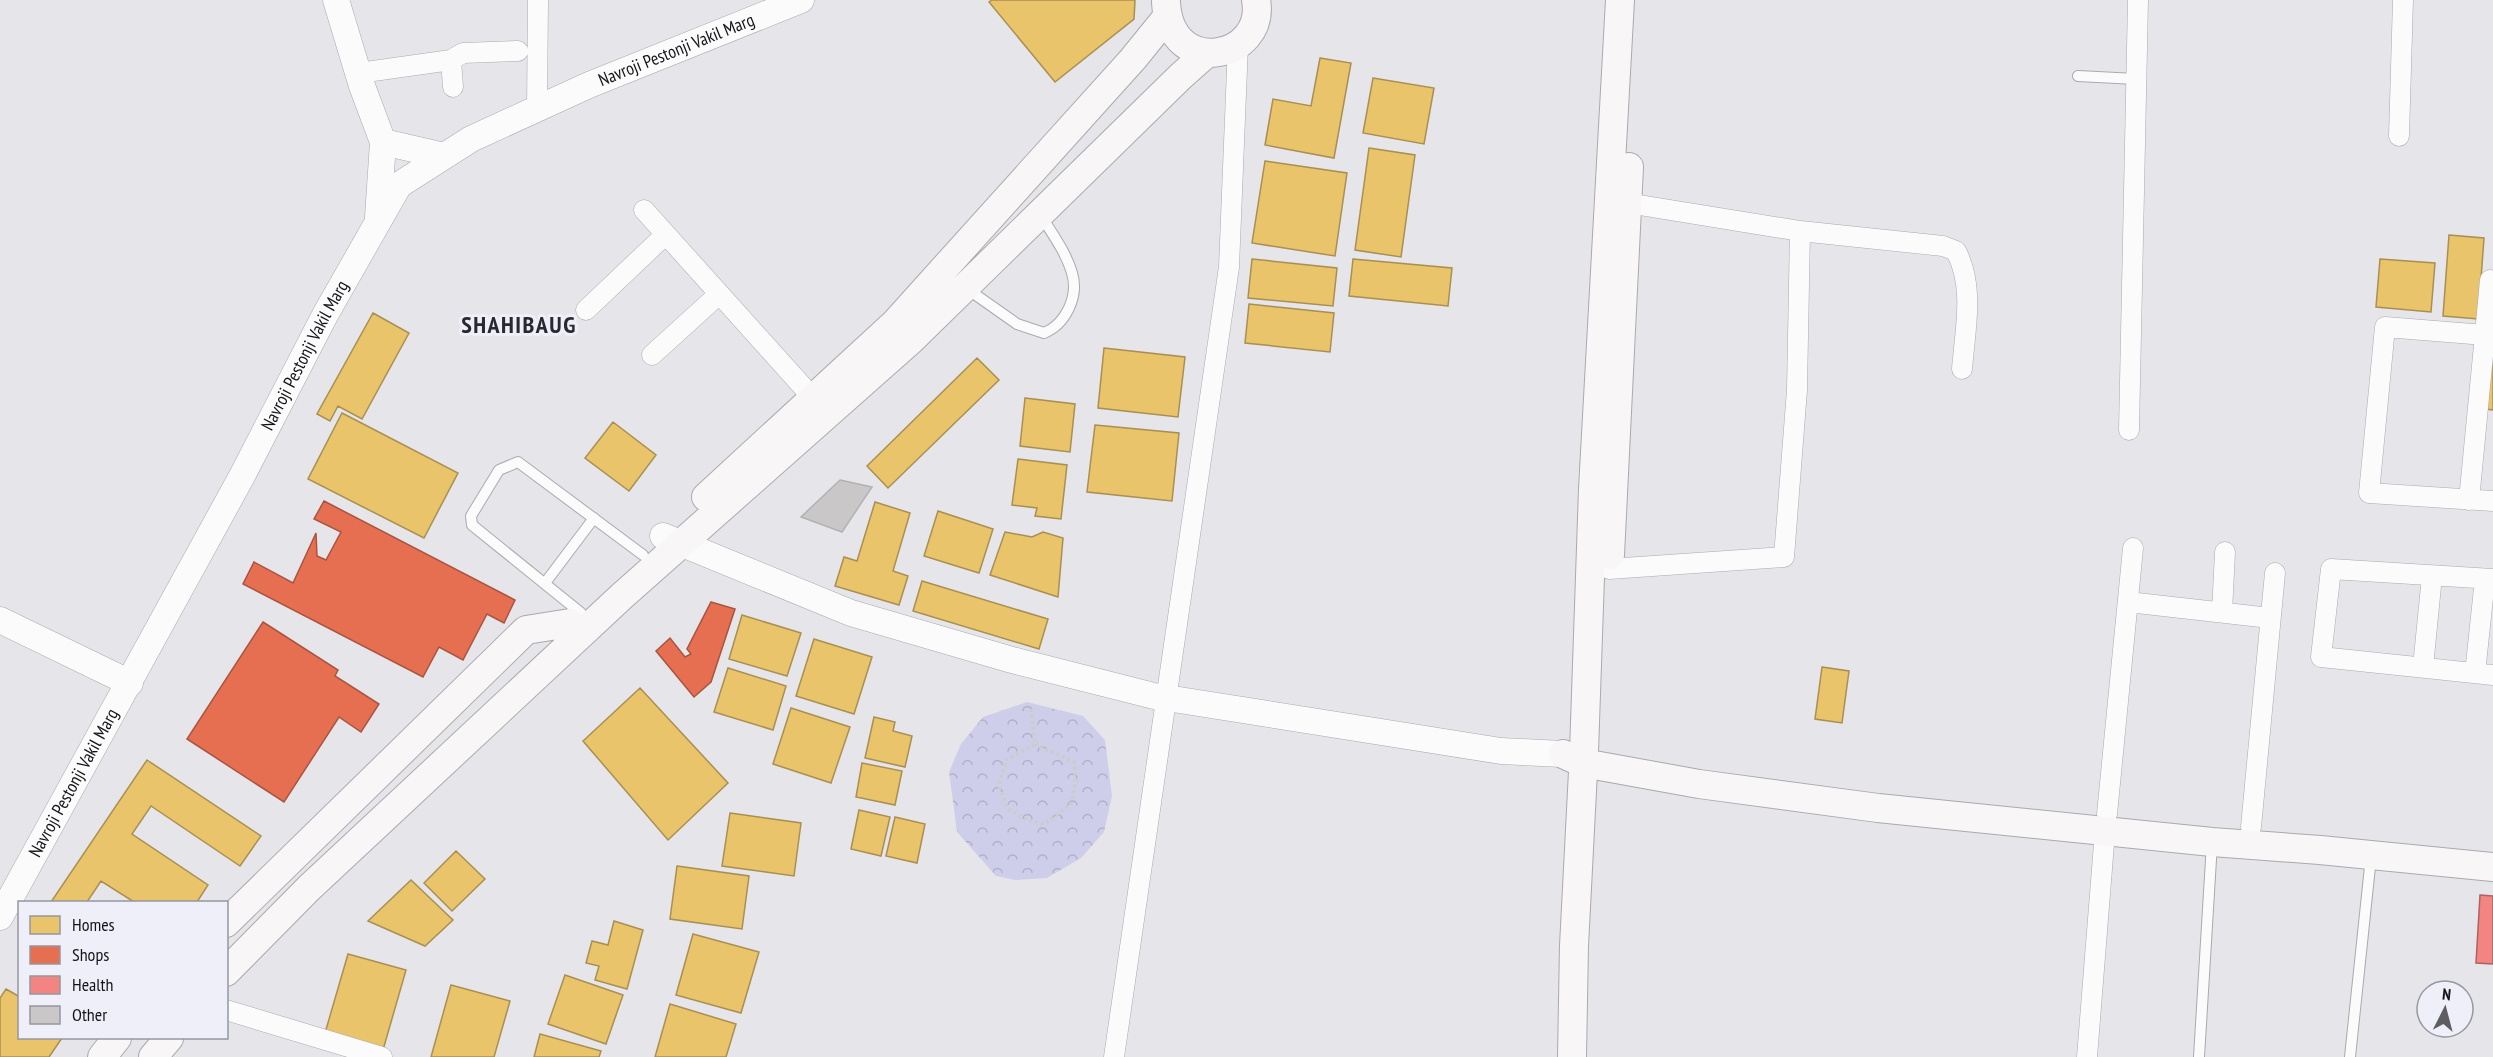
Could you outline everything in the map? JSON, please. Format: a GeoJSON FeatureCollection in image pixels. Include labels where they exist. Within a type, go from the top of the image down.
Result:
{"type":"FeatureCollection","features":[{"type":"Feature","properties":{"kind":"main road"},"geometry":{"type":"LineString","coordinates":[[1166,5],[1172,31],[1181,42],[1193,50],[1218,53],[1238,44],[1249,33],[1256,10],[1279,0]]}},
{"type":"Feature","properties":{"kind":"main road"},"geometry":{"type":"LineString","coordinates":[[1572,1057],[1574,946],[1587,758],[1593,489],[1620,0]]}},
{"type":"Feature","properties":{"kind":"main road"},"geometry":{"type":"LineString","coordinates":[[1592,1057],[1593,950],[1587,758],[1609,569],[1638,0]]}},
{"type":"Feature","properties":{"kind":"main road"},"geometry":{"type":"LineString","coordinates":[[228,970],[309,888],[622,596],[662,545],[813,398],[895,323],[1133,59],[1166,5]]}},
{"type":"Feature","properties":{"kind":"main road"},"geometry":{"type":"LineString","coordinates":[[228,947],[298,876],[576,618],[911,340],[1207,53]]}},
{"type":"Feature","properties":{"kind":"main road"},"geometry":{"type":"LineString","coordinates":[[228,921],[526,630],[576,618]]}},
{"type":"Feature","properties":{"kind":"main road"},"geometry":{"type":"LineString","coordinates":[[1587,758],[1930,799],[2106,823],[2212,842],[2493,867]]}},
{"type":"Feature","properties":{"kind":"main road"},"geometry":{"type":"LineString","coordinates":[[2106,823],[2251,827],[2493,849]]}},
{"type":"Feature","properties":{"kind":"main road"},"geometry":{"type":"LineString","coordinates":[[102,1057],[116,1039]]}},
{"type":"Feature","properties":{"kind":"main road"},"geometry":{"type":"LineString","coordinates":[[132,1057],[147,1039]]}},
{"type":"Feature","properties":{"kind":"main road"},"geometry":{"type":"LineString","coordinates":[[153,1057],[168,1039]]}},
{"type":"Feature","properties":{"kind":"street"},"geometry":{"type":"LineString","coordinates":[[336,0],[362,86],[383,142],[378,223]]}},
{"type":"Feature","properties":{"kind":"street"},"geometry":{"type":"LineString","coordinates":[[537,109],[538,0]]}},
{"type":"Feature","properties":{"kind":"street","name":"Navroji Pestonji Vakil Marg"},"geometry":{"type":"LineString","coordinates":[[0,917],[130,683],[326,315],[399,185],[471,139],[589,85],[801,0]]}},
{"type":"Feature","properties":{"kind":"street"},"geometry":{"type":"LineString","coordinates":[[2129,430],[2138,0]]}},
{"type":"Feature","properties":{"kind":"street"},"geometry":{"type":"LineString","coordinates":[[2399,136],[2403,0]]}},
{"type":"Feature","properties":{"kind":"street"},"geometry":{"type":"LineString","coordinates":[[1114,1057],[1229,267],[1238,44]]}},
{"type":"Feature","properties":{"kind":"street"},"geometry":{"type":"LineString","coordinates":[[359,73],[451,60],[463,53],[518,51]]}},
{"type":"Feature","properties":{"kind":"street"},"geometry":{"type":"LineString","coordinates":[[451,60],[453,87]]}},
{"type":"Feature","properties":{"kind":"street"},"geometry":{"type":"LineString","coordinates":[[383,142],[444,156]]}},
{"type":"Feature","properties":{"kind":"street"},"geometry":{"type":"LineString","coordinates":[[1628,203],[1800,231],[1943,246],[1956,251],[1965,267],[1968,292],[1962,369]]}},
{"type":"Feature","properties":{"kind":"street"},"geometry":{"type":"LineString","coordinates":[[644,210],[813,398]]}},
{"type":"Feature","properties":{"kind":"street"},"geometry":{"type":"LineString","coordinates":[[1609,569],[1784,556],[1797,390],[1800,231]]}},
{"type":"Feature","properties":{"kind":"street"},"geometry":{"type":"LineString","coordinates":[[586,310],[665,235]]}},
{"type":"Feature","properties":{"kind":"street"},"geometry":{"type":"LineString","coordinates":[[2469,500],[2490,280]]}},
{"type":"Feature","properties":{"kind":"street"},"geometry":{"type":"LineString","coordinates":[[652,355],[718,295]]}},
{"type":"Feature","properties":{"kind":"street"},"geometry":{"type":"LineString","coordinates":[[2485,335],[2385,327],[2369,494],[2493,501]]}},
{"type":"Feature","properties":{"kind":"street"},"geometry":{"type":"LineString","coordinates":[[662,545],[851,613],[1012,660],[1165,698],[1501,751],[1587,758]]}},
{"type":"Feature","properties":{"kind":"street"},"geometry":{"type":"LineString","coordinates":[[2087,1057],[2106,823],[2133,548]]}},
{"type":"Feature","properties":{"kind":"street"},"geometry":{"type":"LineString","coordinates":[[2222,612],[2225,552]]}},
{"type":"Feature","properties":{"kind":"street"},"geometry":{"type":"LineString","coordinates":[[2331,569],[2432,576],[2489,579],[2484,674],[2321,657],[2331,569]]}},
{"type":"Feature","properties":{"kind":"street"},"geometry":{"type":"LineString","coordinates":[[2251,827],[2275,573]]}},
{"type":"Feature","properties":{"kind":"street"},"geometry":{"type":"LineString","coordinates":[[2423,667],[2432,576]]}},
{"type":"Feature","properties":{"kind":"street"},"geometry":{"type":"LineString","coordinates":[[2128,602],[2270,618]]}},
{"type":"Feature","properties":{"kind":"street"},"geometry":{"type":"LineString","coordinates":[[0,620],[130,683]]}},
{"type":"Feature","properties":{"kind":"street"},"geometry":{"type":"LineString","coordinates":[[228,1011],[382,1057]]}},
{"type":"Feature","properties":{"kind":"lane"},"geometry":{"type":"LineString","coordinates":[[2078,75],[2136,78]]}},
{"type":"Feature","properties":{"kind":"lane"},"geometry":{"type":"LineString","coordinates":[[965,287],[1017,324],[1044,333],[1054,328],[1064,317],[1070,304],[1072,274],[1040,213]]}},
{"type":"Feature","properties":{"kind":"lane"},"geometry":{"type":"LineString","coordinates":[[576,618],[546,584],[472,525],[471,516],[499,470],[518,462],[594,518],[662,545]]}},
{"type":"Feature","properties":{"kind":"lane"},"geometry":{"type":"LineString","coordinates":[[546,584],[594,518]]}},
{"type":"Feature","properties":{"kind":"lane"},"geometry":{"type":"LineString","coordinates":[[2199,1057],[2212,842]]}},
{"type":"Feature","properties":{"kind":"lane"},"geometry":{"type":"LineString","coordinates":[[2350,1057],[2371,855]]}},
{"type":"Feature","properties":{"kind":"path"},"geometry":{"type":"LineString","coordinates":[[1031,709],[1035,744]]}},
{"type":"Feature","properties":{"kind":"path"},"geometry":{"type":"LineString","coordinates":[[1035,744],[1074,762],[1076,780],[1071,804],[1044,824],[1027,820],[1008,809],[999,785],[1006,760],[1035,744]]}},
{"type":"Feature","properties":{"kind":"green space"},"geometry":{"type":"Polygon","coordinates":[[[1027,702],[1083,716],[1105,740],[1112,796],[1104,832],[1081,858],[1047,878],[1015,880],[996,876],[957,832],[949,772],[961,744],[983,717],[1027,702]]]}},
{"type":"Feature","properties":{"kind":"building: Homes"},"geometry":{"type":"Polygon","coordinates":[[[992,0],[1135,0],[1134,19],[1055,82],[989,2],[992,0]]]}},
{"type":"Feature","properties":{"kind":"building: Homes"},"geometry":{"type":"Polygon","coordinates":[[[1320,58],[1351,63],[1334,158],[1265,145],[1273,99],[1311,106],[1320,58]]]}},
{"type":"Feature","properties":{"kind":"building: Homes"},"geometry":{"type":"Polygon","coordinates":[[[1373,78],[1434,88],[1424,144],[1363,133],[1373,78]]]}},
{"type":"Feature","properties":{"kind":"building: Homes"},"geometry":{"type":"Polygon","coordinates":[[[1369,148],[1415,155],[1401,257],[1355,250],[1369,148]]]}},
{"type":"Feature","properties":{"kind":"building: Homes"},"geometry":{"type":"Polygon","coordinates":[[[1265,161],[1347,173],[1335,256],[1252,243],[1265,161]]]}},
{"type":"Feature","properties":{"kind":"building: Homes"},"geometry":{"type":"Polygon","coordinates":[[[2449,235],[2484,238],[2478,319],[2443,316],[2449,235]]]}},
{"type":"Feature","properties":{"kind":"building: Homes"},"geometry":{"type":"Polygon","coordinates":[[[1252,259],[1337,268],[1333,306],[1248,298],[1252,259]]]}},
{"type":"Feature","properties":{"kind":"building: Homes"},"geometry":{"type":"Polygon","coordinates":[[[1353,259],[1452,268],[1448,306],[1349,296],[1353,259]]]}},
{"type":"Feature","properties":{"kind":"building: Homes"},"geometry":{"type":"Polygon","coordinates":[[[2380,259],[2435,263],[2431,312],[2376,307],[2380,259]]]}},
{"type":"Feature","properties":{"kind":"building: Homes"},"geometry":{"type":"Polygon","coordinates":[[[1249,304],[1334,313],[1330,352],[1245,343],[1249,304]]]}},
{"type":"Feature","properties":{"kind":"building: Homes"},"geometry":{"type":"Polygon","coordinates":[[[373,313],[409,333],[362,419],[338,406],[330,421],[317,414],[373,313]]]}},
{"type":"Feature","properties":{"kind":"building: Homes"},"geometry":{"type":"Polygon","coordinates":[[[1104,348],[1185,357],[1178,417],[1098,408],[1104,348]]]}},
{"type":"Feature","properties":{"kind":"building: Homes"},"geometry":{"type":"Polygon","coordinates":[[[977,358],[999,380],[888,488],[867,466],[977,358]]]}},
{"type":"Feature","properties":{"kind":"building: Homes"},"geometry":{"type":"Polygon","coordinates":[[[2489,362],[2493,363],[2493,410],[2486,409],[2489,362]]]}},
{"type":"Feature","properties":{"kind":"building: Homes"},"geometry":{"type":"Polygon","coordinates":[[[1025,398],[1075,404],[1070,452],[1020,446],[1025,398]]]}},
{"type":"Feature","properties":{"kind":"building: Homes"},"geometry":{"type":"Polygon","coordinates":[[[342,413],[458,473],[424,538],[308,479],[342,413]]]}},
{"type":"Feature","properties":{"kind":"building: Homes"},"geometry":{"type":"Polygon","coordinates":[[[613,422],[656,455],[629,491],[585,458],[613,422]]]}},
{"type":"Feature","properties":{"kind":"building: Homes"},"geometry":{"type":"Polygon","coordinates":[[[1095,425],[1179,433],[1172,501],[1087,492],[1095,425]]]}},
{"type":"Feature","properties":{"kind":"building: Homes"},"geometry":{"type":"Polygon","coordinates":[[[1018,459],[1067,465],[1061,519],[1035,516],[1037,508],[1012,505],[1018,459]]]}},
{"type":"Feature","properties":{"kind":"building: Homes"},"geometry":{"type":"Polygon","coordinates":[[[875,502],[910,513],[893,571],[908,576],[899,605],[835,586],[844,557],[857,561],[875,502]]]}},
{"type":"Feature","properties":{"kind":"building: Homes"},"geometry":{"type":"Polygon","coordinates":[[[938,511],[993,529],[979,573],[924,556],[938,511]]]}},
{"type":"Feature","properties":{"kind":"building: Homes"},"geometry":{"type":"Polygon","coordinates":[[[1005,532],[1032,537],[1043,532],[1063,538],[1058,597],[990,575],[1005,532]]]}},
{"type":"Feature","properties":{"kind":"building: Homes"},"geometry":{"type":"Polygon","coordinates":[[[922,581],[1048,619],[1039,649],[913,611],[922,581]]]}},
{"type":"Feature","properties":{"kind":"building: Homes"},"geometry":{"type":"Polygon","coordinates":[[[742,615],[801,633],[787,676],[729,659],[742,615]]]}},
{"type":"Feature","properties":{"kind":"building: Homes"},"geometry":{"type":"Polygon","coordinates":[[[814,639],[872,657],[854,714],[796,696],[814,639]]]}},
{"type":"Feature","properties":{"kind":"building: Homes"},"geometry":{"type":"Polygon","coordinates":[[[1822,667],[1849,671],[1842,723],[1815,719],[1822,667]]]}},
{"type":"Feature","properties":{"kind":"building: Homes"},"geometry":{"type":"Polygon","coordinates":[[[728,668],[786,686],[773,730],[714,712],[728,668]]]}},
{"type":"Feature","properties":{"kind":"building: Homes"},"geometry":{"type":"Polygon","coordinates":[[[640,688],[728,783],[668,840],[583,741],[640,688]]]}},
{"type":"Feature","properties":{"kind":"building: Homes"},"geometry":{"type":"Polygon","coordinates":[[[791,708],[850,727],[831,783],[773,764],[791,708]]]}},
{"type":"Feature","properties":{"kind":"building: Homes"},"geometry":{"type":"Polygon","coordinates":[[[874,717],[895,722],[893,731],[912,736],[905,767],[865,758],[874,717]]]}},
{"type":"Feature","properties":{"kind":"building: Homes"},"geometry":{"type":"Polygon","coordinates":[[[147,760],[261,836],[240,866],[151,806],[132,834],[208,885],[198,901],[132,901],[101,881],[88,901],[52,901],[147,760]]]}},
{"type":"Feature","properties":{"kind":"building: Homes"},"geometry":{"type":"Polygon","coordinates":[[[862,763],[902,771],[895,805],[856,797],[862,763]]]}},
{"type":"Feature","properties":{"kind":"building: Homes"},"geometry":{"type":"Polygon","coordinates":[[[859,810],[890,817],[881,856],[851,849],[859,810]]]}},
{"type":"Feature","properties":{"kind":"building: Homes"},"geometry":{"type":"Polygon","coordinates":[[[730,813],[801,823],[794,876],[722,866],[730,813]]]}},
{"type":"Feature","properties":{"kind":"building: Homes"},"geometry":{"type":"Polygon","coordinates":[[[895,817],[925,824],[917,863],[886,856],[895,817]]]}},
{"type":"Feature","properties":{"kind":"building: Homes"},"geometry":{"type":"Polygon","coordinates":[[[456,851],[485,879],[452,911],[424,883],[456,851]]]}},
{"type":"Feature","properties":{"kind":"building: Homes"},"geometry":{"type":"Polygon","coordinates":[[[677,866],[749,876],[742,929],[670,919],[677,866]]]}},
{"type":"Feature","properties":{"kind":"building: Homes"},"geometry":{"type":"Polygon","coordinates":[[[411,880],[453,920],[425,946],[368,921],[411,880]]]}},
{"type":"Feature","properties":{"kind":"building: Homes"},"geometry":{"type":"Polygon","coordinates":[[[614,921],[643,930],[627,989],[595,980],[599,966],[586,963],[592,941],[608,945],[614,921]]]}},
{"type":"Feature","properties":{"kind":"building: Homes"},"geometry":{"type":"Polygon","coordinates":[[[693,934],[759,952],[741,1013],[676,995],[693,934]]]}},
{"type":"Feature","properties":{"kind":"building: Homes"},"geometry":{"type":"Polygon","coordinates":[[[348,954],[406,970],[383,1050],[325,1033],[348,954]]]}},
{"type":"Feature","properties":{"kind":"building: Homes"},"geometry":{"type":"Polygon","coordinates":[[[565,975],[623,995],[606,1044],[548,1024],[565,975]]]}},
{"type":"Feature","properties":{"kind":"building: Homes"},"geometry":{"type":"Polygon","coordinates":[[[451,985],[510,1001],[494,1057],[431,1057],[451,985]]]}},
{"type":"Feature","properties":{"kind":"building: Homes"},"geometry":{"type":"Polygon","coordinates":[[[6,989],[18,996],[18,1039],[61,1039],[49,1057],[0,1057],[0,998],[6,989]]]}},
{"type":"Feature","properties":{"kind":"building: Homes"},"geometry":{"type":"Polygon","coordinates":[[[670,1004],[736,1024],[726,1057],[655,1057],[670,1004]]]}},
{"type":"Feature","properties":{"kind":"building: Homes"},"geometry":{"type":"Polygon","coordinates":[[[540,1034],[601,1051],[599,1057],[534,1057],[540,1034]]]}},
{"type":"Feature","properties":{"kind":"building: Shops"},"geometry":{"type":"Polygon","coordinates":[[[324,501],[515,600],[504,623],[487,614],[463,660],[439,647],[423,677],[243,584],[254,562],[293,583],[316,533],[317,556],[326,560],[341,532],[314,519],[324,501]]]}},
{"type":"Feature","properties":{"kind":"building: Shops"},"geometry":{"type":"Polygon","coordinates":[[[711,602],[735,609],[711,682],[694,697],[656,651],[670,638],[685,657],[691,654],[687,649],[711,602]]]}},
{"type":"Feature","properties":{"kind":"building: Shops"},"geometry":{"type":"Polygon","coordinates":[[[263,622],[338,670],[335,676],[379,704],[361,732],[339,717],[284,802],[187,739],[263,622]]]}},
{"type":"Feature","properties":{"kind":"building: Health"},"geometry":{"type":"Polygon","coordinates":[[[2480,895],[2493,896],[2493,964],[2476,963],[2480,895]]]}},
{"type":"Feature","properties":{"kind":"building: Other"},"geometry":{"type":"Polygon","coordinates":[[[840,480],[872,487],[842,532],[801,517],[840,480]]]}},
{"type":"Feature","properties":{"kind":"district","name":"SHAHIBAUG"},"geometry":{"type":"Point","coordinates":[519,325]}}]}
